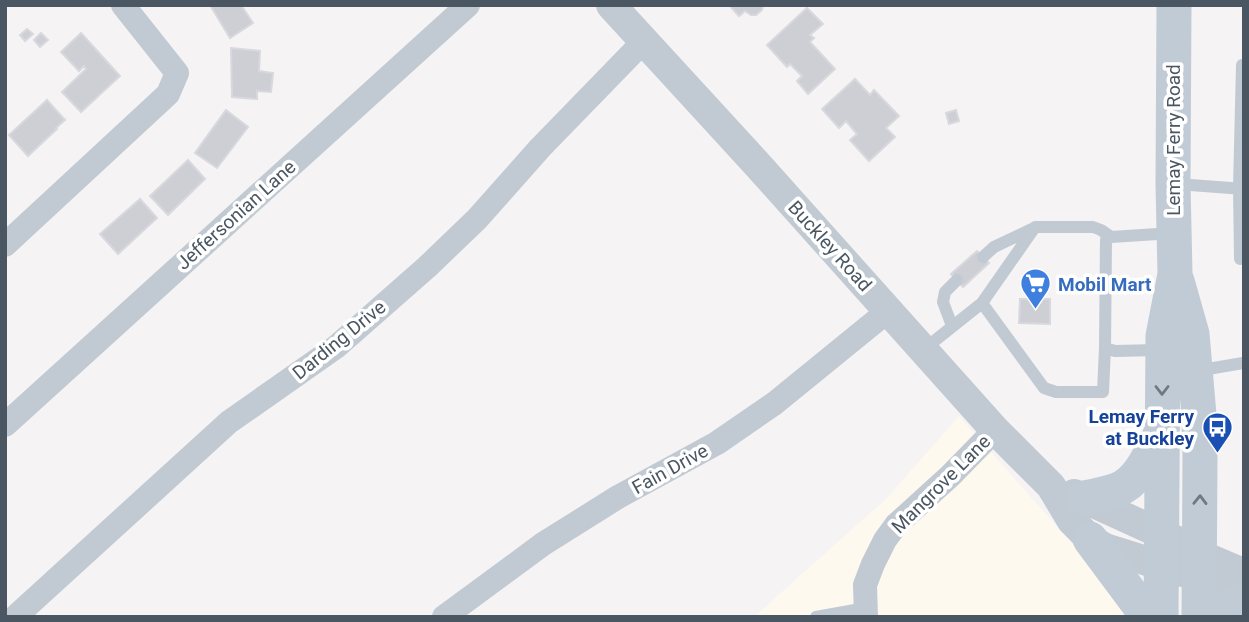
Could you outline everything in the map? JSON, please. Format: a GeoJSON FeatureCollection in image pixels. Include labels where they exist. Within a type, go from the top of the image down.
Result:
{"type":"FeatureCollection","features":[{"type":"Feature","properties":{"kind":"main road","name":"Lemay Ferry Road"},"geometry":{"type":"LineString","coordinates":[[1174,5],[1173,233],[1175,274],[1192,334],[1195,371],[1200,455],[1199,617]]}},
{"type":"Feature","properties":{"kind":"main road","name":"Lemay Ferry Road"},"geometry":{"type":"LineString","coordinates":[[1161,617],[1163,336],[1175,274]]}},
{"type":"Feature","properties":{"kind":"main road"},"geometry":{"type":"LineString","coordinates":[[1084,498],[1119,490],[1135,478],[1162,430]]}},
{"type":"Feature","properties":{"kind":"main road"},"geometry":{"type":"LineString","coordinates":[[1090,539],[1148,617]]}},
{"type":"Feature","properties":{"kind":"main road"},"geometry":{"type":"LineString","coordinates":[[1216,617],[1244,598]]}},
{"type":"Feature","properties":{"kind":"street"},"geometry":{"type":"LineString","coordinates":[[5,245],[168,94],[177,73],[123,5]]}},
{"type":"Feature","properties":{"kind":"street","name":"Jeffersonian Lane"},"geometry":{"type":"LineString","coordinates":[[5,425],[468,5]]}},
{"type":"Feature","properties":{"kind":"street","name":"Buckley Road"},"geometry":{"type":"LineString","coordinates":[[611,5],[995,430],[1051,486],[1072,521],[1090,539],[1105,548],[1162,551]]}},
{"type":"Feature","properties":{"kind":"street","name":"Darding Drive"},"geometry":{"type":"LineString","coordinates":[[15,617],[229,422],[336,346],[427,267],[477,219],[540,148],[644,41]]}},
{"type":"Feature","properties":{"kind":"street","name":"Fain Drive"},"geometry":{"type":"LineString","coordinates":[[444,617],[543,544],[618,497],[717,443],[775,403],[888,310]]}},
{"type":"Feature","properties":{"kind":"street","name":"Mangrove Lane"},"geometry":{"type":"LineString","coordinates":[[866,612],[865,585],[885,540],[896,525],[995,430]]}},
{"type":"Feature","properties":{"kind":"street","name":"Buckley Road"},"geometry":{"type":"LineString","coordinates":[[1051,486],[1084,498],[1162,551],[1199,564],[1244,570]]}},
{"type":"Feature","properties":{"kind":"street","name":"Buckley Road"},"geometry":{"type":"LineString","coordinates":[[1199,564],[1244,598]]}},
{"type":"Feature","properties":{"kind":"lane"},"geometry":{"type":"LineString","coordinates":[[1244,65],[1240,259],[1244,258]]}},
{"type":"Feature","properties":{"kind":"lane"},"geometry":{"type":"LineString","coordinates":[[1173,184],[1242,188]]}},
{"type":"Feature","properties":{"kind":"lane"},"geometry":{"type":"LineString","coordinates":[[983,257],[994,247],[1035,227],[1093,226],[1111,237]]}},
{"type":"Feature","properties":{"kind":"lane"},"geometry":{"type":"LineString","coordinates":[[923,350],[982,303],[1035,227]]}},
{"type":"Feature","properties":{"kind":"lane"},"geometry":{"type":"LineString","coordinates":[[982,303],[1044,388],[1056,392],[1103,392],[1106,240],[1111,237],[1173,233]]}},
{"type":"Feature","properties":{"kind":"lane"},"geometry":{"type":"LineString","coordinates":[[952,327],[943,303],[945,292],[957,280]]}},
{"type":"Feature","properties":{"kind":"lane"},"geometry":{"type":"LineString","coordinates":[[1105,348],[1115,351],[1163,349]]}},
{"type":"Feature","properties":{"kind":"lane"},"geometry":{"type":"LineString","coordinates":[[1195,371],[1243,362]]}},
{"type":"Feature","properties":{"kind":"lane"},"geometry":{"type":"LineString","coordinates":[[817,617],[866,612]]}},
{"type":"Feature","properties":{"kind":"shaded area"},"geometry":{"type":"Polygon","coordinates":[[[959,416],[1126,604],[1134,617],[754,617],[887,498],[959,416]]]}},
{"type":"Feature","properties":{"kind":"building"},"geometry":{"type":"Polygon","coordinates":[[[210,5],[241,5],[253,23],[230,38],[210,5]]]}},
{"type":"Feature","properties":{"kind":"building"},"geometry":{"type":"Polygon","coordinates":[[[729,5],[763,6],[756,15],[745,11],[739,16],[729,5]]]}},
{"type":"Feature","properties":{"kind":"building"},"geometry":{"type":"Polygon","coordinates":[[[807,8],[823,24],[810,35],[814,38],[810,42],[835,69],[808,94],[797,81],[802,76],[790,64],[787,67],[767,45],[807,8]]]}},
{"type":"Feature","properties":{"kind":"building"},"geometry":{"type":"Polygon","coordinates":[[[27,29],[33,34],[25,41],[20,35],[27,29]]]}},
{"type":"Feature","properties":{"kind":"building"},"geometry":{"type":"Polygon","coordinates":[[[41,33],[48,40],[40,47],[34,40],[41,33]]]}},
{"type":"Feature","properties":{"kind":"building"},"geometry":{"type":"Polygon","coordinates":[[[81,33],[120,76],[81,112],[62,92],[86,69],[84,66],[79,71],[61,52],[81,33]]]}},
{"type":"Feature","properties":{"kind":"building"},"geometry":{"type":"Polygon","coordinates":[[[231,48],[260,51],[259,71],[273,73],[271,92],[257,91],[257,99],[232,97],[231,48]]]}},
{"type":"Feature","properties":{"kind":"building"},"geometry":{"type":"Polygon","coordinates":[[[855,79],[870,95],[874,90],[899,116],[886,128],[895,137],[869,161],[850,140],[857,134],[846,121],[839,128],[822,109],[855,79]]]}},
{"type":"Feature","properties":{"kind":"building"},"geometry":{"type":"Polygon","coordinates":[[[47,100],[65,120],[28,156],[9,135],[47,100]]]}},
{"type":"Feature","properties":{"kind":"building"},"geometry":{"type":"Polygon","coordinates":[[[226,110],[248,127],[217,168],[195,153],[226,110]]]}},
{"type":"Feature","properties":{"kind":"building"},"geometry":{"type":"Polygon","coordinates":[[[956,110],[959,121],[949,124],[946,113],[956,110]]]}},
{"type":"Feature","properties":{"kind":"building"},"geometry":{"type":"Polygon","coordinates":[[[188,160],[205,179],[168,215],[150,196],[188,160]]]}},
{"type":"Feature","properties":{"kind":"building"},"geometry":{"type":"Polygon","coordinates":[[[140,199],[157,218],[118,254],[100,234],[140,199]]]}},
{"type":"Feature","properties":{"kind":"building"},"geometry":{"type":"Polygon","coordinates":[[[977,251],[989,263],[963,287],[951,274],[977,251]]]}},
{"type":"Feature","properties":{"kind":"building","name":"Mobil Mart"},"geometry":{"type":"Polygon","coordinates":[[[1020,299],[1050,299],[1050,324],[1019,323],[1020,299]]]}},
{"type":"Feature","properties":{"kind":"place","name":"Mobil Mart"},"geometry":{"type":"Point","coordinates":[1035,311]}},
{"type":"Feature","properties":{"kind":"place","name":"Lemay Ferry at Buckley"},"geometry":{"type":"Point","coordinates":[1217,454]}}]}
